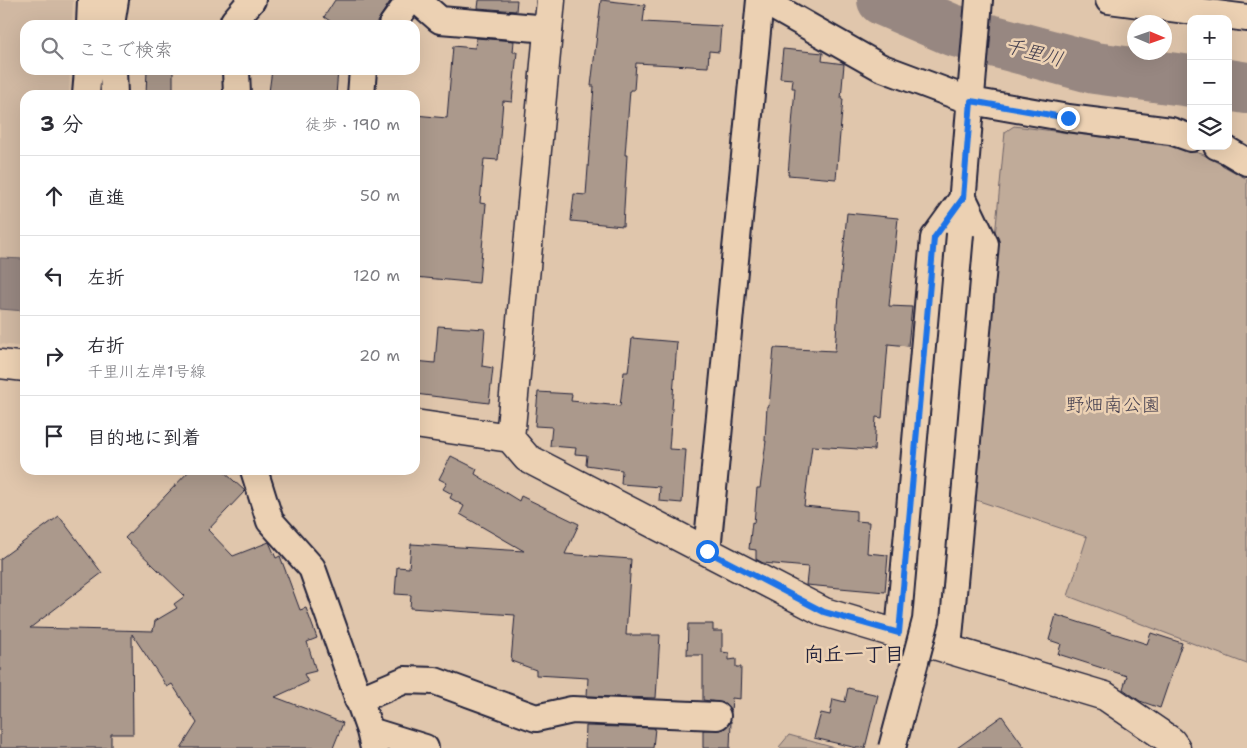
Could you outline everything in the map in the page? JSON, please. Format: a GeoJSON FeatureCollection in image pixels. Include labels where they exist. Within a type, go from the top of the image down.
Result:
{"type":"FeatureCollection","features":[{"type":"Feature","properties":{"kind":"street"},"geometry":{"type":"LineString","coordinates":[[90,20],[91,0]]}},
{"type":"Feature","properties":{"kind":"street"},"geometry":{"type":"LineString","coordinates":[[112,20],[115,0]]}},
{"type":"Feature","properties":{"kind":"street"},"geometry":{"type":"LineString","coordinates":[[235,20],[252,0]]}},
{"type":"Feature","properties":{"kind":"street"},"geometry":{"type":"LineString","coordinates":[[396,20],[410,0]]}},
{"type":"Feature","properties":{"kind":"street"},"geometry":{"type":"LineString","coordinates":[[417,0],[440,20],[549,29]]}},
{"type":"Feature","properties":{"kind":"street"},"geometry":{"type":"LineString","coordinates":[[510,438],[551,0]]}},
{"type":"Feature","properties":{"kind":"street"},"geometry":{"type":"LineString","coordinates":[[707,551],[761,0],[880,67],[1068,118],[1170,131],[1187,137]]}},
{"type":"Feature","properties":{"kind":"street"},"geometry":{"type":"LineString","coordinates":[[892,748],[926,620],[979,0]]}},
{"type":"Feature","properties":{"kind":"street"},"geometry":{"type":"LineString","coordinates":[[1109,0],[1247,18]]}},
{"type":"Feature","properties":{"kind":"street"},"geometry":{"type":"LineString","coordinates":[[86,90],[88,75]]}},
{"type":"Feature","properties":{"kind":"street"},"geometry":{"type":"LineString","coordinates":[[113,75],[114,90]]}},
{"type":"Feature","properties":{"kind":"street"},"geometry":{"type":"LineString","coordinates":[[236,75],[237,90]]}},
{"type":"Feature","properties":{"kind":"street"},"geometry":{"type":"LineString","coordinates":[[362,90],[363,75]]}},
{"type":"Feature","properties":{"kind":"street"},"geometry":{"type":"LineString","coordinates":[[1227,150],[1247,162]]}},
{"type":"Feature","properties":{"kind":"street"},"geometry":{"type":"LineString","coordinates":[[899,633],[934,238],[963,198]]}},
{"type":"Feature","properties":{"kind":"street"},"geometry":{"type":"LineString","coordinates":[[948,648],[985,244],[963,198]]}},
{"type":"Feature","properties":{"kind":"street"},"geometry":{"type":"LineString","coordinates":[[0,364],[20,366]]}},
{"type":"Feature","properties":{"kind":"street"},"geometry":{"type":"LineString","coordinates":[[420,425],[510,438],[527,458],[824,612],[1105,696],[1171,741],[1176,748]]}},
{"type":"Feature","properties":{"kind":"street"},"geometry":{"type":"LineString","coordinates":[[256,475],[270,521],[312,568],[372,740],[425,748]]}},
{"type":"Feature","properties":{"kind":"street"},"geometry":{"type":"LineString","coordinates":[[358,700],[405,680],[435,681],[536,718],[572,710],[717,716]]}},
{"type":"Feature","properties":{"kind":"shaded area"},"geometry":{"type":"Polygon","coordinates":[[[0,0],[73,0],[72,20],[20,20],[20,75],[70,75],[69,90],[20,90],[20,346],[0,344],[0,0]]]}},
{"type":"Feature","properties":{"kind":"shaded area"},"geometry":{"type":"Polygon","coordinates":[[[0,258],[20,259],[20,311],[0,309],[0,258]]]}},
{"type":"Feature","properties":{"kind":"green space","name":"野畑南公園"},"geometry":{"type":"Polygon","coordinates":[[[1014,126],[1172,146],[1202,154],[1247,179],[1247,664],[1068,596],[1087,537],[970,498],[1005,132],[1014,126]]]}},
{"type":"Feature","properties":{"kind":"green space"},"geometry":{"type":"Polygon","coordinates":[[[789,735],[835,748],[780,748],[789,735]]]}},
{"type":"Feature","properties":{"kind":"building"},"geometry":{"type":"Polygon","coordinates":[[[335,0],[391,0],[378,20],[328,20],[324,17],[335,0]]]}},
{"type":"Feature","properties":{"kind":"building"},"geometry":{"type":"Polygon","coordinates":[[[479,0],[517,0],[516,11],[478,8],[479,0]]]}},
{"type":"Feature","properties":{"kind":"building"},"geometry":{"type":"Polygon","coordinates":[[[601,0],[645,5],[643,22],[721,26],[719,52],[709,51],[708,67],[636,63],[634,90],[630,90],[625,155],[627,155],[623,226],[571,221],[574,194],[586,195],[594,86],[591,86],[601,0]]]}},
{"type":"Feature","properties":{"kind":"building"},"geometry":{"type":"Polygon","coordinates":[[[476,38],[514,41],[513,52],[517,52],[512,102],[503,101],[498,160],[484,159],[480,203],[486,204],[479,283],[420,277],[420,115],[447,118],[453,46],[475,48],[476,38]]]}},
{"type":"Feature","properties":{"kind":"building"},"geometry":{"type":"Polygon","coordinates":[[[783,49],[823,53],[822,61],[844,64],[836,179],[788,175],[795,88],[792,88],[793,79],[780,78],[783,49]]]}},
{"type":"Feature","properties":{"kind":"building"},"geometry":{"type":"Polygon","coordinates":[[[147,75],[173,75],[173,90],[146,90],[147,75]]]}},
{"type":"Feature","properties":{"kind":"building"},"geometry":{"type":"Polygon","coordinates":[[[271,75],[338,75],[336,90],[269,90],[271,75]]]}},
{"type":"Feature","properties":{"kind":"building"},"geometry":{"type":"Polygon","coordinates":[[[847,213],[898,218],[889,306],[912,307],[908,346],[888,344],[882,418],[876,417],[874,450],[812,446],[804,506],[856,511],[856,521],[869,522],[867,553],[888,555],[885,592],[806,585],[808,567],[763,563],[756,559],[756,550],[749,549],[752,522],[754,523],[757,488],[760,488],[766,441],[767,406],[769,406],[774,348],[835,351],[847,213]]]}},
{"type":"Feature","properties":{"kind":"building"},"geometry":{"type":"Polygon","coordinates":[[[438,326],[485,329],[482,366],[493,368],[489,403],[420,395],[420,362],[435,363],[438,326]]]}},
{"type":"Feature","properties":{"kind":"building"},"geometry":{"type":"Polygon","coordinates":[[[632,338],[677,342],[669,449],[686,450],[682,503],[659,501],[660,487],[621,484],[622,470],[586,465],[587,455],[575,454],[576,448],[550,446],[552,427],[535,426],[538,392],[572,394],[571,401],[620,406],[624,372],[628,372],[632,338]]]}},
{"type":"Feature","properties":{"kind":"building"},"geometry":{"type":"Polygon","coordinates":[[[451,456],[477,469],[475,474],[519,501],[521,496],[579,524],[565,554],[631,559],[626,635],[660,635],[656,698],[587,696],[588,678],[536,675],[536,670],[511,661],[515,615],[410,608],[411,595],[395,594],[397,567],[409,568],[411,544],[524,551],[460,514],[464,506],[450,498],[452,494],[443,489],[447,483],[439,479],[451,456]]]}},
{"type":"Feature","properties":{"kind":"building"},"geometry":{"type":"Polygon","coordinates":[[[185,475],[227,475],[245,491],[208,530],[233,556],[269,542],[276,558],[280,556],[300,610],[306,608],[317,638],[307,642],[316,671],[304,674],[308,682],[275,697],[343,723],[333,748],[181,748],[197,723],[172,684],[167,687],[132,634],[133,734],[111,734],[111,748],[0,748],[0,559],[59,516],[102,573],[30,628],[153,631],[155,621],[177,608],[174,604],[185,596],[125,538],[185,475]]]}},
{"type":"Feature","properties":{"kind":"building"},"geometry":{"type":"Polygon","coordinates":[[[1056,615],[1147,644],[1151,633],[1182,643],[1160,708],[1140,701],[1123,689],[1127,676],[1058,654],[1061,644],[1049,640],[1056,615]]]}},
{"type":"Feature","properties":{"kind":"building"},"geometry":{"type":"Polygon","coordinates":[[[688,624],[713,624],[713,631],[722,631],[722,652],[729,653],[729,660],[736,659],[736,667],[741,667],[740,699],[732,698],[731,712],[725,703],[703,700],[703,655],[687,655],[688,624]]]}},
{"type":"Feature","properties":{"kind":"building"},"geometry":{"type":"Polygon","coordinates":[[[848,688],[878,695],[865,748],[857,748],[814,738],[821,713],[830,715],[833,699],[845,702],[848,688]]]}},
{"type":"Feature","properties":{"kind":"building"},"geometry":{"type":"Polygon","coordinates":[[[1002,716],[1025,748],[957,748],[1002,716]]]}},
{"type":"Feature","properties":{"kind":"building"},"geometry":{"type":"Polygon","coordinates":[[[731,721],[730,748],[703,748],[703,730],[724,729],[731,721]]]}},
{"type":"Feature","properties":{"kind":"building"},"geometry":{"type":"Polygon","coordinates":[[[586,726],[655,728],[653,748],[585,748],[586,726]]]}},
{"type":"Feature","properties":{"kind":"waterway","name":"千里川"},"geometry":{"type":"LineString","coordinates":[[883,0],[952,30],[1095,68],[1187,80]]}},
{"type":"Feature","properties":{"kind":"waterway","name":"千里川"},"geometry":{"type":"LineString","coordinates":[[1232,86],[1247,88]]}},
{"type":"Feature","properties":{"kind":"district","name":"向丘一丁目"},"geometry":{"type":"Point","coordinates":[854,654]}},
{"type":"Feature","properties":{"kind":"route"},"geometry":{"type":"LineString","coordinates":[[707,551],[824,612],[899,633],[934,238],[963,198],[971,101],[1068,118]]}}]}
